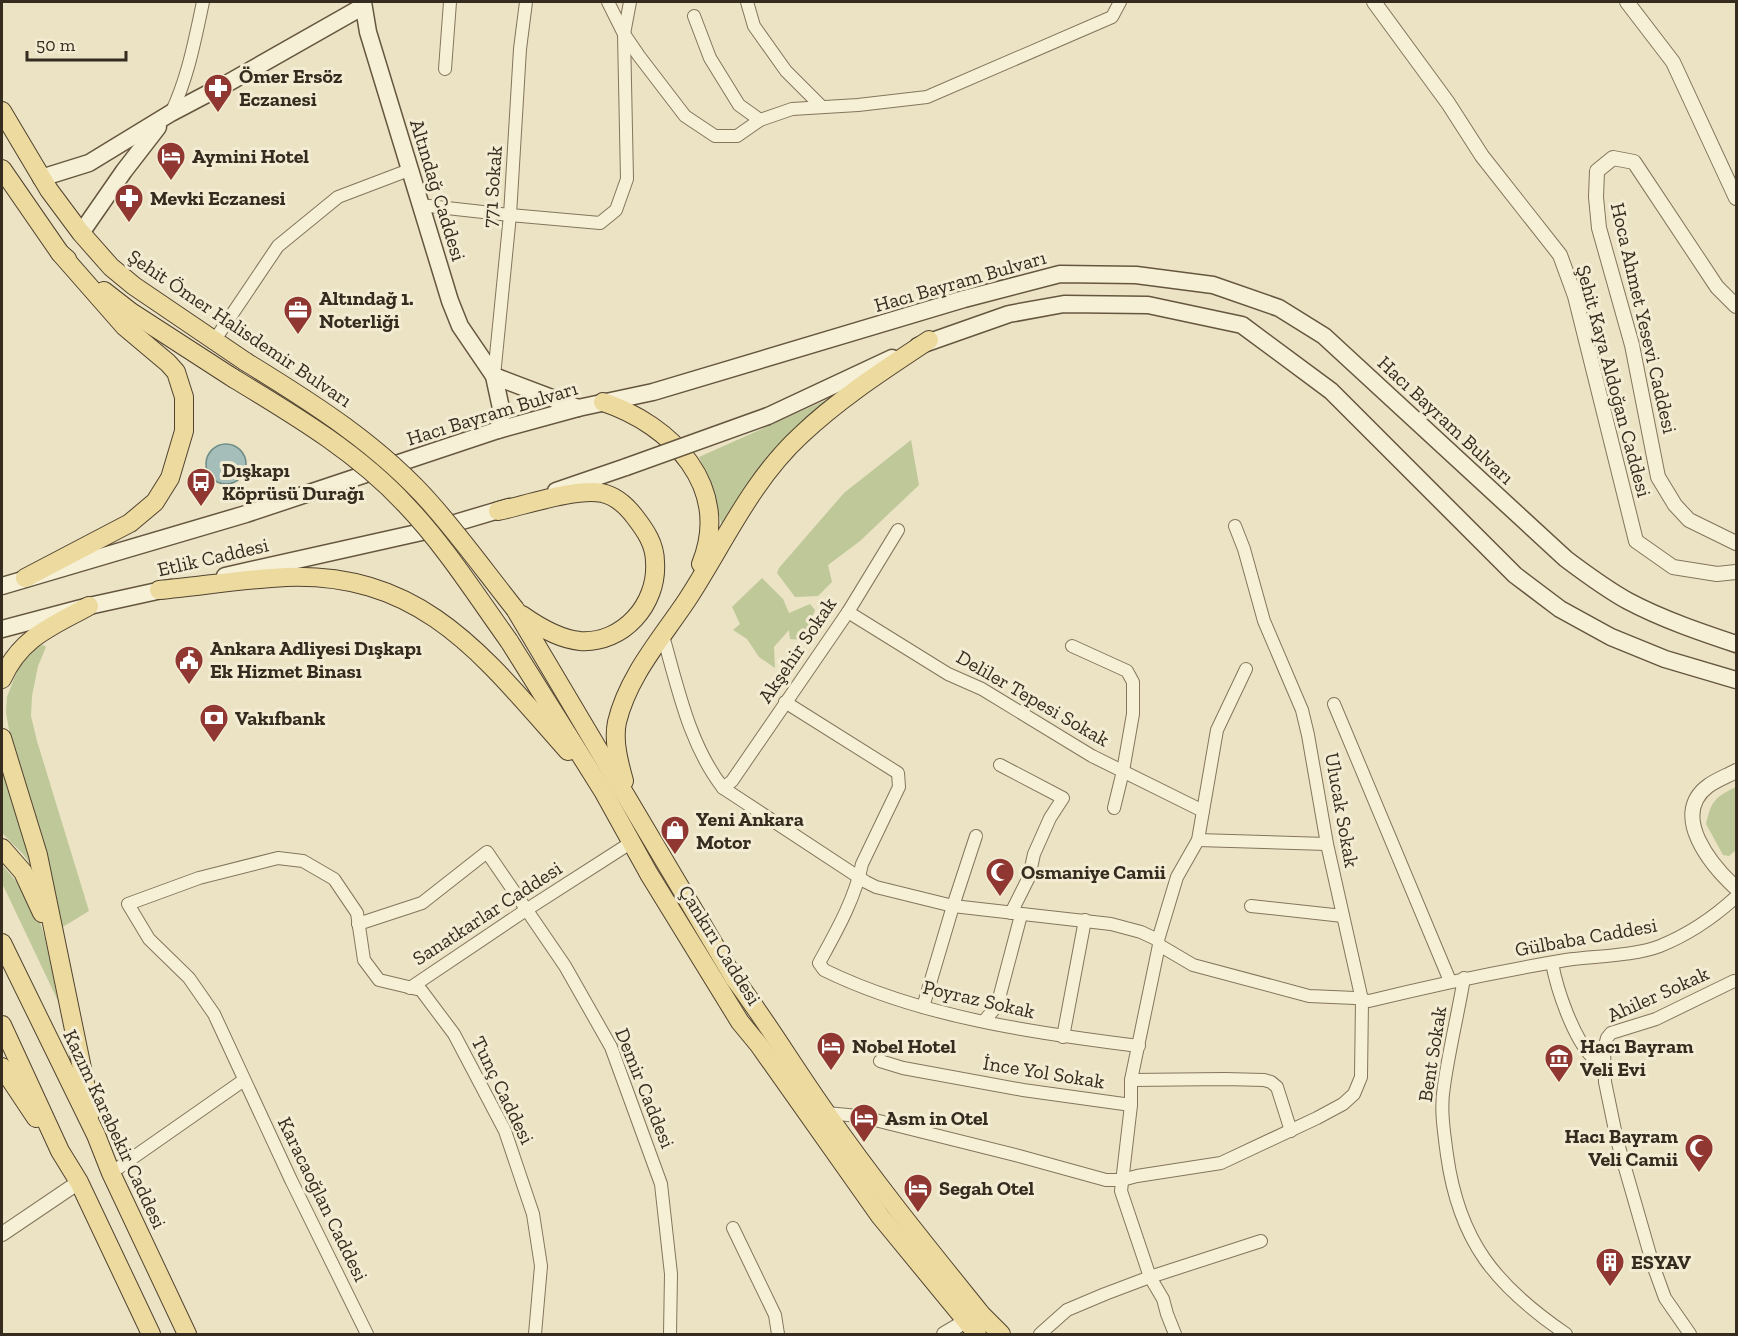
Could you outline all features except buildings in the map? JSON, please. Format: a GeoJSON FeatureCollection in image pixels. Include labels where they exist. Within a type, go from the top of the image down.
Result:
{"type":"FeatureCollection","features":[{"type":"Feature","properties":{"kind":"main road"},"geometry":{"type":"LineString","coordinates":[[41,178],[89,163],[171,113],[228,83],[363,3]]}},
{"type":"Feature","properties":{"kind":"main road","name":"Altındağ Caddesi"},"geometry":{"type":"LineString","coordinates":[[363,3],[368,32],[409,170],[460,326],[494,376],[502,413],[498,430]]}},
{"type":"Feature","properties":{"kind":"main road","name":"Şehit Ömer Halisdemir Bulvarı"},"geometry":{"type":"LineString","coordinates":[[2,111],[41,178],[81,233],[111,267],[126,280],[214,341],[325,411],[387,460],[432,505]]}},
{"type":"Feature","properties":{"kind":"main road"},"geometry":{"type":"LineString","coordinates":[[81,233],[124,171],[171,113]]}},
{"type":"Feature","properties":{"kind":"main road"},"geometry":{"type":"LineString","coordinates":[[2,169],[60,253],[124,326],[176,372],[184,397],[184,431],[170,478],[155,502],[130,523],[25,578]]}},
{"type":"Feature","properties":{"kind":"main road","name":"Çankırı Caddesi"},"geometry":{"type":"LineString","coordinates":[[60,253],[131,312],[306,423],[360,462],[406,505],[454,565],[509,641],[603,791],[740,1022],[759,1045],[880,1216],[971,1328]]}},
{"type":"Feature","properties":{"kind":"main road","name":"Hacı Bayram Bulvarı"},"geometry":{"type":"LineString","coordinates":[[381,469],[498,430],[578,408],[653,392],[964,299],[1060,274],[1136,274],[1213,285],[1279,308],[1323,336],[1566,559],[1597,582],[1630,602],[1678,623],[1737,644]]}},
{"type":"Feature","properties":{"kind":"main road"},"geometry":{"type":"LineString","coordinates":[[498,511],[768,416],[929,340],[1010,314],[1064,304],[1148,304],[1242,326],[1331,391],[1515,575],[1560,609],[1611,637],[1665,659],[1737,680]]}},
{"type":"Feature","properties":{"kind":"main road"},"geometry":{"type":"LineString","coordinates":[[629,802],[617,755],[616,725],[627,690],[687,599],[745,504],[772,467],[799,436],[853,390],[929,340]]}},
{"type":"Feature","properties":{"kind":"main road"},"geometry":{"type":"LineString","coordinates":[[494,376],[578,408]]}},
{"type":"Feature","properties":{"kind":"main road"},"geometry":{"type":"LineString","coordinates":[[603,402],[647,422],[688,459],[700,479],[708,500],[710,529],[707,550],[687,599]]}},
{"type":"Feature","properties":{"kind":"main road","name":"Etlik Caddesi"},"geometry":{"type":"LineString","coordinates":[[2,586],[246,514],[381,469]]}},
{"type":"Feature","properties":{"kind":"main road"},"geometry":{"type":"LineString","coordinates":[[498,511],[586,492],[603,494],[619,500],[644,528],[656,561],[648,599],[629,626],[599,640],[578,641],[558,635],[537,626],[515,609]]}},
{"type":"Feature","properties":{"kind":"main road","name":"Çankırı Caddesi"},"geometry":{"type":"LineString","coordinates":[[432,505],[515,609],[734,978],[826,1113],[911,1227],[981,1314],[1001,1335]]}},
{"type":"Feature","properties":{"kind":"main road","name":"Etlik Caddesi"},"geometry":{"type":"LineString","coordinates":[[2,629],[89,606],[435,529],[498,511]]}},
{"type":"Feature","properties":{"kind":"main road"},"geometry":{"type":"LineString","coordinates":[[159,590],[286,577],[356,582],[390,593],[425,610],[463,638],[507,683],[603,791]]}},
{"type":"Feature","properties":{"kind":"main road"},"geometry":{"type":"LineString","coordinates":[[2,679],[19,649],[36,635],[89,606]]}},
{"type":"Feature","properties":{"kind":"main road"},"geometry":{"type":"LineString","coordinates":[[2,738],[38,855],[96,1134]]}},
{"type":"Feature","properties":{"kind":"main road"},"geometry":{"type":"LineString","coordinates":[[2,848],[23,872],[35,894],[64,980]]}},
{"type":"Feature","properties":{"kind":"main road","name":"Kazım Karabekir Caddesi"},"geometry":{"type":"LineString","coordinates":[[2,943],[96,1134],[111,1173],[187,1335]]}},
{"type":"Feature","properties":{"kind":"main road"},"geometry":{"type":"LineString","coordinates":[[2,1024],[60,1151]]}},
{"type":"Feature","properties":{"kind":"main road"},"geometry":{"type":"LineString","coordinates":[[2,1067],[79,1182],[151,1335]]}},
{"type":"Feature","properties":{"kind":"street"},"geometry":{"type":"LineString","coordinates":[[171,113],[188,67],[203,2]]}},
{"type":"Feature","properties":{"kind":"street"},"geometry":{"type":"LineString","coordinates":[[445,69],[450,2]]}},
{"type":"Feature","properties":{"kind":"street","name":"771 Sokak"},"geometry":{"type":"LineString","coordinates":[[494,376],[510,216],[520,49],[526,2]]}},
{"type":"Feature","properties":{"kind":"street"},"geometry":{"type":"LineString","coordinates":[[608,2],[624,34],[686,116],[715,136],[737,136],[760,120],[792,109],[927,97],[1112,17],[1120,2]]}},
{"type":"Feature","properties":{"kind":"street"},"geometry":{"type":"LineString","coordinates":[[420,205],[510,216],[600,223],[616,210],[627,179],[624,34],[630,2]]}},
{"type":"Feature","properties":{"kind":"street"},"geometry":{"type":"LineString","coordinates":[[747,2],[754,26],[773,53],[786,71],[822,107]]}},
{"type":"Feature","properties":{"kind":"street","name":"Şehit Kaya Aldoğan Caddesi"},"geometry":{"type":"LineString","coordinates":[[1374,2],[1448,103],[1482,156],[1560,255],[1575,296],[1636,541],[1672,567],[1717,574],[1737,572]]}},
{"type":"Feature","properties":{"kind":"street"},"geometry":{"type":"LineString","coordinates":[[1627,2],[1673,62],[1737,198]]}},
{"type":"Feature","properties":{"kind":"street"},"geometry":{"type":"LineString","coordinates":[[694,16],[710,58],[739,105],[760,120]]}},
{"type":"Feature","properties":{"kind":"street","name":"Hoca Ahmet Yesevi Caddesi"},"geometry":{"type":"LineString","coordinates":[[1737,306],[1717,287],[1634,162],[1613,158],[1597,171],[1596,197],[1599,228],[1632,345],[1658,477],[1675,505],[1689,520],[1737,543]]}},
{"type":"Feature","properties":{"kind":"street"},"geometry":{"type":"LineString","coordinates":[[214,341],[278,246],[338,197],[409,170]]}},
{"type":"Feature","properties":{"kind":"street","name":"Ulucak Sokak"},"geometry":{"type":"LineString","coordinates":[[1236,526],[1264,621],[1302,710],[1327,844],[1362,1000],[1361,1077],[1354,1094],[1343,1104],[1291,1131]]}},
{"type":"Feature","properties":{"kind":"street","name":"Akşehir Sokak"},"geometry":{"type":"LineString","coordinates":[[723,788],[732,781],[848,612],[898,530]]}},
{"type":"Feature","properties":{"kind":"street","name":"Deliler Tepesi Sokak"},"geometry":{"type":"LineString","coordinates":[[848,612],[948,674],[975,685],[1092,756],[1203,811]]}},
{"type":"Feature","properties":{"kind":"street"},"geometry":{"type":"LineString","coordinates":[[663,636],[689,725],[707,767],[723,788]]}},
{"type":"Feature","properties":{"kind":"street"},"geometry":{"type":"LineString","coordinates":[[1072,646],[1127,671],[1133,682],[1133,714],[1114,808]]}},
{"type":"Feature","properties":{"kind":"street"},"geometry":{"type":"LineString","coordinates":[[1175,1335],[1163,1299],[1150,1277],[1121,1191],[1131,1106],[1131,1080],[1159,942],[1177,877],[1198,840],[1217,730],[1246,669]]}},
{"type":"Feature","properties":{"kind":"street"},"geometry":{"type":"LineString","coordinates":[[785,702],[898,773],[898,787],[862,864],[859,877]]}},
{"type":"Feature","properties":{"kind":"street"},"geometry":{"type":"LineString","coordinates":[[1334,704],[1450,981]]}},
{"type":"Feature","properties":{"kind":"street"},"geometry":{"type":"LineString","coordinates":[[984,1021],[997,1006],[1016,914],[1029,877],[1034,854],[1050,818],[1063,798],[1000,765]]}},
{"type":"Feature","properties":{"kind":"street"},"geometry":{"type":"LineString","coordinates":[[1737,771],[1706,787],[1692,809],[1695,833],[1702,846],[1721,873],[1737,888]]}},
{"type":"Feature","properties":{"kind":"street","name":"Gülbaba Caddesi"},"geometry":{"type":"LineString","coordinates":[[723,788],[876,887],[953,906],[1085,920],[1121,927],[1159,942],[1193,965],[1309,996],[1355,998],[1369,1001],[1464,978],[1657,947],[1690,933],[1710,920],[1737,897]]}},
{"type":"Feature","properties":{"kind":"street"},"geometry":{"type":"LineString","coordinates":[[924,1007],[953,906],[976,837]]}},
{"type":"Feature","properties":{"kind":"street"},"geometry":{"type":"LineString","coordinates":[[1198,840],[1327,844]]}},
{"type":"Feature","properties":{"kind":"street","name":"Sanatkarlar Caddesi"},"geometry":{"type":"LineString","coordinates":[[244,1080],[214,1014],[202,995],[189,978],[149,939],[128,904],[199,878],[278,858],[303,861],[334,879],[357,912],[364,960],[379,980],[410,988],[632,842]]}},
{"type":"Feature","properties":{"kind":"street","name":"Demir Caddesi"},"geometry":{"type":"LineString","coordinates":[[358,924],[422,903],[487,852],[565,966],[611,1047],[661,1184],[671,1274],[670,1335]]}},
{"type":"Feature","properties":{"kind":"street","name":"Poyraz Sokak"},"geometry":{"type":"LineString","coordinates":[[859,877],[839,926],[819,963],[824,970],[882,994],[924,1007],[1016,1029],[1139,1046]]}},
{"type":"Feature","properties":{"kind":"street"},"geometry":{"type":"LineString","coordinates":[[1251,906],[1343,916]]}},
{"type":"Feature","properties":{"kind":"street"},"geometry":{"type":"LineString","coordinates":[[1063,1037],[1085,920]]}},
{"type":"Feature","properties":{"kind":"street"},"geometry":{"type":"LineString","coordinates":[[1552,963],[1560,996],[1581,1041],[1592,1057],[1604,1059]]}},
{"type":"Feature","properties":{"kind":"street","name":"Bent Sokak"},"geometry":{"type":"LineString","coordinates":[[1464,978],[1442,1107],[1449,1171],[1462,1219],[1485,1260],[1501,1281],[1520,1300],[1566,1335]]}},
{"type":"Feature","properties":{"kind":"street","name":"Ahiler Sokak"},"geometry":{"type":"LineString","coordinates":[[1690,1335],[1665,1298],[1653,1264],[1617,1140],[1605,1082],[1604,1059],[1607,1038],[1611,1034],[1656,1019],[1734,981]]}},
{"type":"Feature","properties":{"kind":"street","name":"Tunç Caddesi"},"geometry":{"type":"LineString","coordinates":[[410,988],[421,990],[454,1034],[505,1131],[533,1214],[540,1266],[535,1335]]}},
{"type":"Feature","properties":{"kind":"street","name":"İnce Yol Sokak"},"geometry":{"type":"LineString","coordinates":[[880,1061],[903,1068],[1023,1090],[1131,1106]]}},
{"type":"Feature","properties":{"kind":"street"},"geometry":{"type":"LineString","coordinates":[[826,1113],[870,1119],[988,1147],[1106,1180],[1122,1180],[1221,1163],[1291,1131],[1277,1087],[1271,1082],[1224,1079],[1131,1080]]}},
{"type":"Feature","properties":{"kind":"street"},"geometry":{"type":"LineString","coordinates":[[111,1173],[244,1080]]}},
{"type":"Feature","properties":{"kind":"street","name":"Karacaoğlan Caddesi"},"geometry":{"type":"LineString","coordinates":[[244,1080],[367,1335]]}},
{"type":"Feature","properties":{"kind":"street"},"geometry":{"type":"LineString","coordinates":[[2,1234],[79,1182]]}},
{"type":"Feature","properties":{"kind":"street"},"geometry":{"type":"LineString","coordinates":[[733,1228],[775,1315],[778,1335]]}},
{"type":"Feature","properties":{"kind":"street"},"geometry":{"type":"LineString","coordinates":[[1040,1335],[1067,1310],[1150,1277],[1261,1241]]}},
{"type":"Feature","properties":{"kind":"street"},"geometry":{"type":"LineString","coordinates":[[944,1335],[971,1328]]}},
{"type":"Feature","properties":{"kind":"green space"},"geometry":{"type":"Polygon","coordinates":[[[833,397],[722,527],[713,490],[699,457],[833,397]]]}},
{"type":"Feature","properties":{"kind":"green space"},"geometry":{"type":"Polygon","coordinates":[[[911,440],[919,485],[860,541],[828,565],[832,582],[818,596],[795,597],[777,573],[779,568],[844,493],[911,440]]]}},
{"type":"Feature","properties":{"kind":"green space"},"geometry":{"type":"Polygon","coordinates":[[[762,578],[783,599],[789,613],[810,604],[815,610],[802,640],[790,639],[789,630],[774,647],[775,668],[759,657],[747,639],[733,630],[740,624],[732,607],[762,578]]]}},
{"type":"Feature","properties":{"kind":"green space"},"geometry":{"type":"Polygon","coordinates":[[[38,646],[46,647],[38,666],[31,716],[89,911],[61,928],[50,866],[9,730],[6,712],[7,697],[20,663],[38,646]]]}},
{"type":"Feature","properties":{"kind":"green space"},"geometry":{"type":"Polygon","coordinates":[[[2,764],[35,871],[23,854],[2,833],[2,764]]]}},
{"type":"Feature","properties":{"kind":"green space"},"geometry":{"type":"Polygon","coordinates":[[[1736,787],[1736,850],[1729,856],[1723,855],[1706,824],[1715,801],[1736,787]]]}},
{"type":"Feature","properties":{"kind":"green space"},"geometry":{"type":"Polygon","coordinates":[[[2,865],[21,888],[37,914],[47,946],[58,1001],[2,883],[2,865]]]}},
{"type":"Feature","properties":{"kind":"water"},"geometry":{"type":"Polygon","coordinates":[[[226,444],[234,445],[240,450],[245,456],[245,472],[240,478],[234,483],[226,484],[218,483],[212,478],[207,472],[206,464],[207,456],[212,450],[218,445],[226,444]]]}},
{"type":"Feature","properties":{"kind":"place","name":"Ömer Ersöz Eczanesi"},"geometry":{"type":"Point","coordinates":[218,114]}},
{"type":"Feature","properties":{"kind":"place","name":"Aymini Hotel"},"geometry":{"type":"Point","coordinates":[171,182]}},
{"type":"Feature","properties":{"kind":"place","name":"Mevki Eczanesi"},"geometry":{"type":"Point","coordinates":[129,224]}},
{"type":"Feature","properties":{"kind":"place","name":"Altındağ 1. Noterliği"},"geometry":{"type":"Point","coordinates":[298,336]}},
{"type":"Feature","properties":{"kind":"place","name":"Dışkapı Köprüsü Durağı"},"geometry":{"type":"Point","coordinates":[201,508]}},
{"type":"Feature","properties":{"kind":"place","name":"Ankara Adliyesi Dışkapı Ek Hizmet Binası"},"geometry":{"type":"Point","coordinates":[189,686]}},
{"type":"Feature","properties":{"kind":"place","name":"Vakıfbank"},"geometry":{"type":"Point","coordinates":[214,744]}},
{"type":"Feature","properties":{"kind":"place","name":"Yeni Ankara Motor"},"geometry":{"type":"Point","coordinates":[675,856]}},
{"type":"Feature","properties":{"kind":"place","name":"Osmaniye Camii"},"geometry":{"type":"Point","coordinates":[1000,898]}},
{"type":"Feature","properties":{"kind":"place","name":"Nobel Hotel"},"geometry":{"type":"Point","coordinates":[831,1072]}},
{"type":"Feature","properties":{"kind":"place","name":"Hacı Bayram Veli Evi"},"geometry":{"type":"Point","coordinates":[1559,1084]}},
{"type":"Feature","properties":{"kind":"place","name":"Asm in Otel"},"geometry":{"type":"Point","coordinates":[864,1144]}},
{"type":"Feature","properties":{"kind":"place","name":"Hacı Bayram Veli Camii"},"geometry":{"type":"Point","coordinates":[1699,1174]}},
{"type":"Feature","properties":{"kind":"place","name":"Segah Otel"},"geometry":{"type":"Point","coordinates":[918,1214]}},
{"type":"Feature","properties":{"kind":"place","name":"ESYAV"},"geometry":{"type":"Point","coordinates":[1610,1288]}}]}
